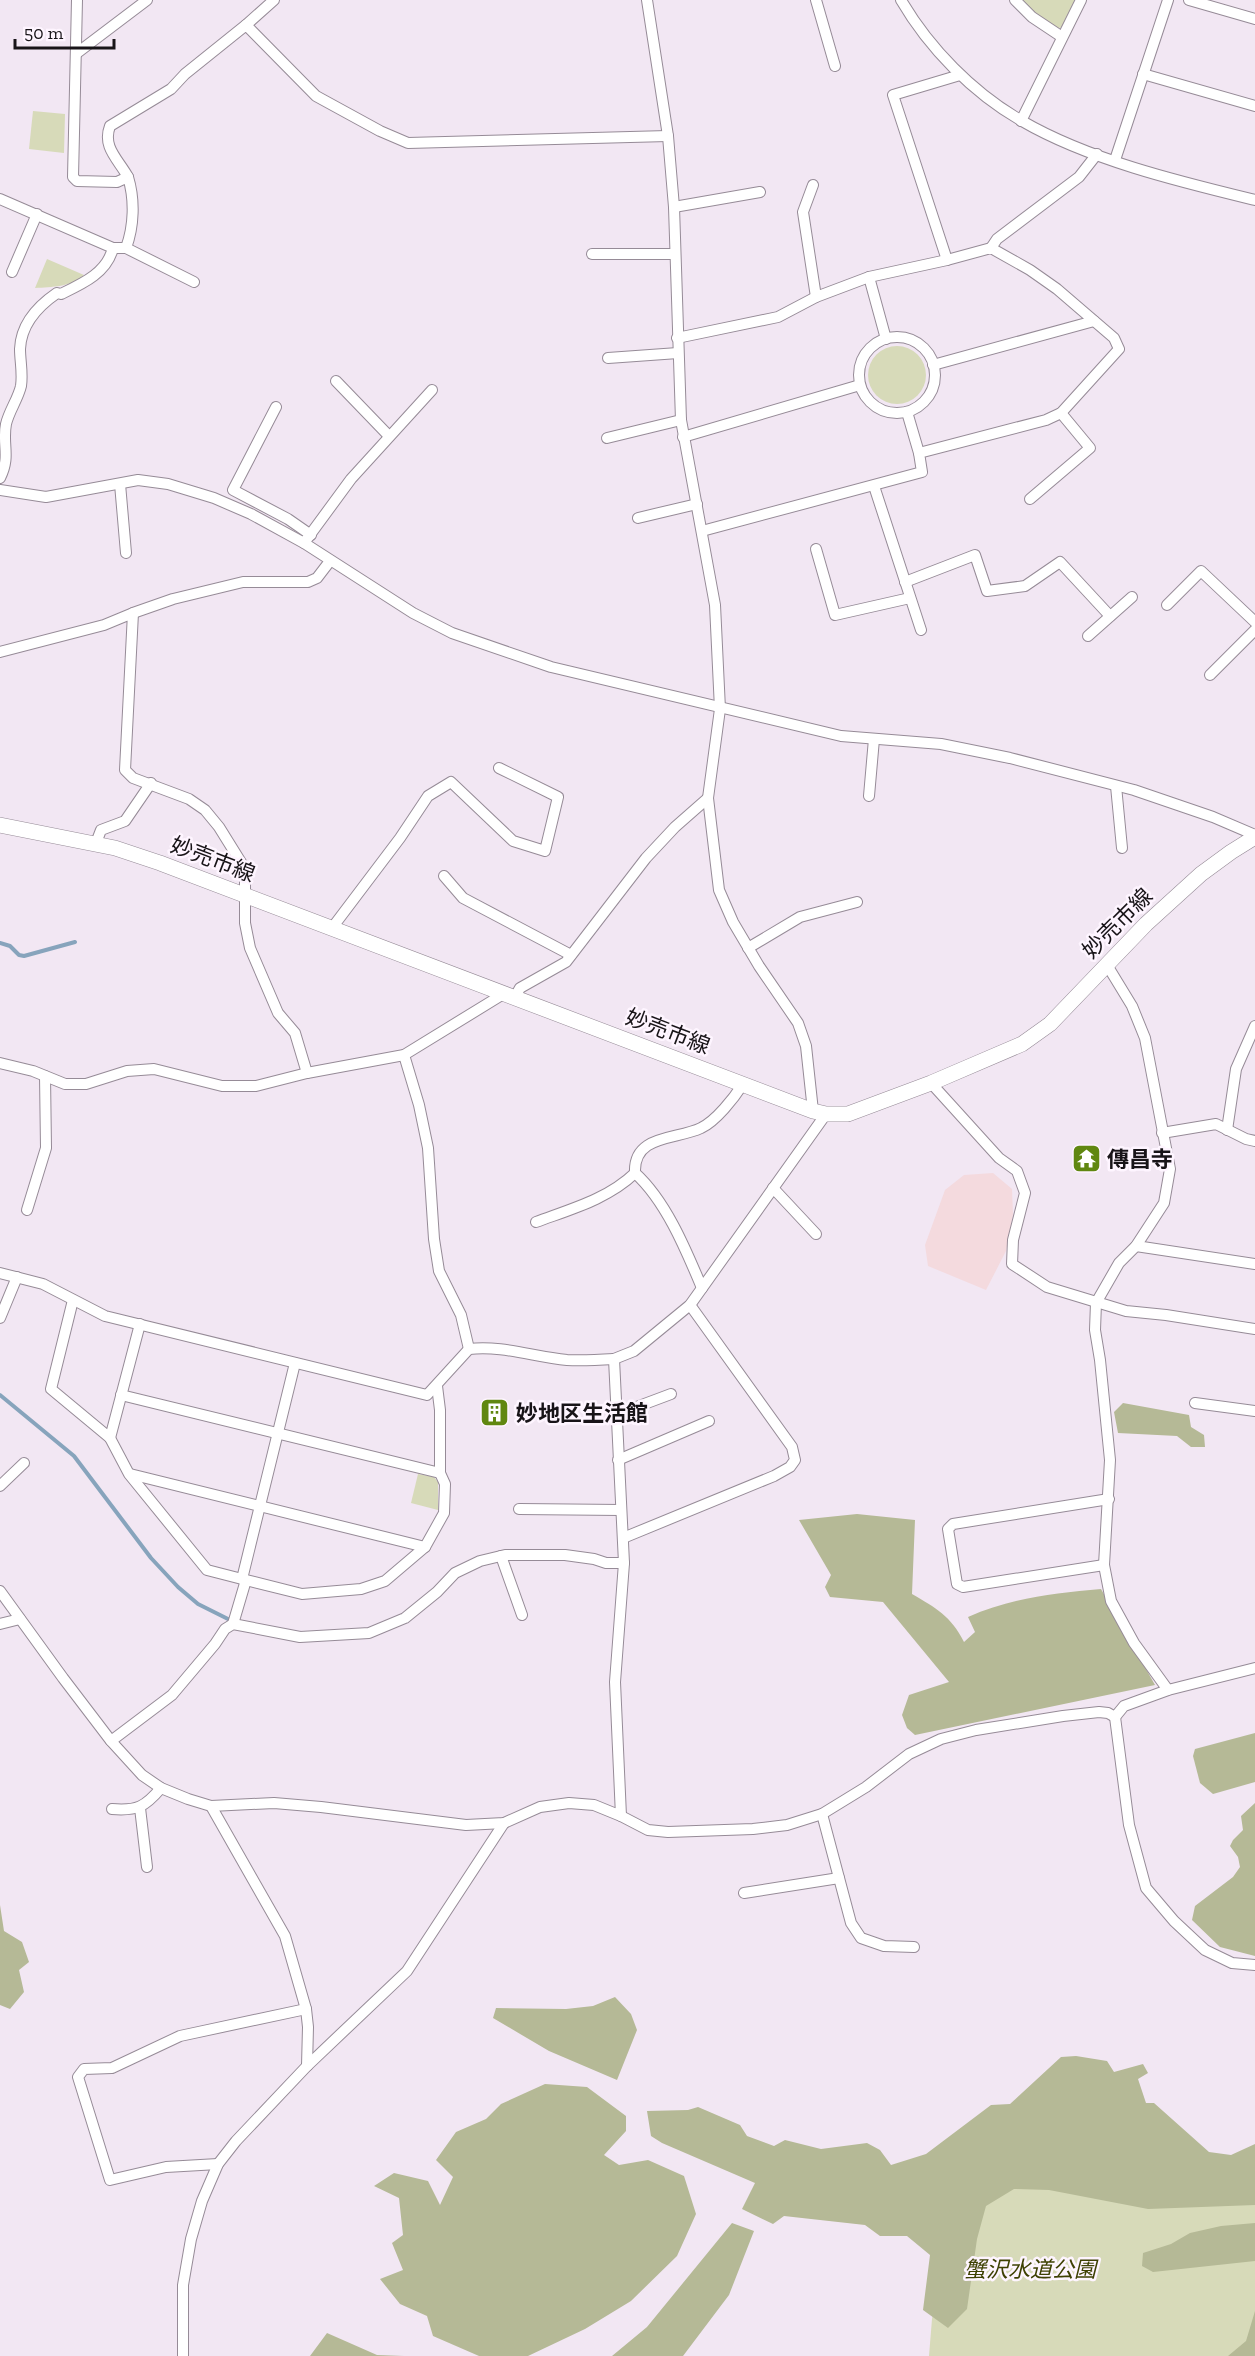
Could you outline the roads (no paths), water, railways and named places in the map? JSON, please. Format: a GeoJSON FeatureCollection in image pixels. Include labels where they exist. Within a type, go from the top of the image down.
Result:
{"type":"FeatureCollection","features":[{"type":"Feature","properties":{"kind":"main road","name":"妙売市線"},"geometry":{"type":"LineString","coordinates":[[0,825],[96,843],[160,863],[743,1084],[820,1112],[848,1114],[931,1083],[1022,1044],[1050,1024],[1146,924],[1201,874],[1255,836]]}},
{"type":"Feature","properties":{"kind":"street"},"geometry":{"type":"LineString","coordinates":[[77,0],[73,177],[77,182],[117,182],[128,177]]}},
{"type":"Feature","properties":{"kind":"street"},"geometry":{"type":"LineString","coordinates":[[77,53],[147,0]]}},
{"type":"Feature","properties":{"kind":"street"},"geometry":{"type":"LineString","coordinates":[[126,248],[132,224],[131,189],[128,177],[109,149],[106,136],[110,126],[171,89],[185,74],[274,0]]}},
{"type":"Feature","properties":{"kind":"street"},"geometry":{"type":"LineString","coordinates":[[0,1273],[44,1284],[105,1316],[427,1395],[469,1349],[484,1347],[502,1349],[567,1360],[614,1359],[634,1351],[690,1305],[773,1188],[820,1112],[806,1046],[798,1023],[748,948],[719,890],[708,798],[720,709],[715,605],[681,420],[674,207],[668,136],[647,0]]}},
{"type":"Feature","properties":{"kind":"street"},"geometry":{"type":"LineString","coordinates":[[816,0],[836,66]]}},
{"type":"Feature","properties":{"kind":"street"},"geometry":{"type":"LineString","coordinates":[[901,0],[914,23],[960,75],[1021,121],[1068,144],[1097,154],[1191,184],[1255,200]]}},
{"type":"Feature","properties":{"kind":"street"},"geometry":{"type":"LineString","coordinates":[[1015,0],[1032,17],[1062,38]]}},
{"type":"Feature","properties":{"kind":"street"},"geometry":{"type":"LineString","coordinates":[[1021,121],[1081,0]]}},
{"type":"Feature","properties":{"kind":"street"},"geometry":{"type":"LineString","coordinates":[[1115,160],[1168,0]]}},
{"type":"Feature","properties":{"kind":"street"},"geometry":{"type":"LineString","coordinates":[[1189,0],[1255,18]]}},
{"type":"Feature","properties":{"kind":"street"},"geometry":{"type":"LineString","coordinates":[[246,25],[316,96],[380,131],[408,142],[668,136]]}},
{"type":"Feature","properties":{"kind":"street"},"geometry":{"type":"LineString","coordinates":[[1143,74],[1255,106]]}},
{"type":"Feature","properties":{"kind":"street"},"geometry":{"type":"LineString","coordinates":[[947,260],[893,95],[960,75]]}},
{"type":"Feature","properties":{"kind":"street"},"geometry":{"type":"LineString","coordinates":[[677,338],[778,317],[816,297],[869,277],[991,248],[997,239],[1078,177],[1097,154]]}},
{"type":"Feature","properties":{"kind":"street"},"geometry":{"type":"LineString","coordinates":[[813,185],[802,212],[816,297]]}},
{"type":"Feature","properties":{"kind":"street"},"geometry":{"type":"LineString","coordinates":[[674,207],[760,192]]}},
{"type":"Feature","properties":{"kind":"street"},"geometry":{"type":"LineString","coordinates":[[0,198],[113,248],[126,248],[194,282]]}},
{"type":"Feature","properties":{"kind":"street"},"geometry":{"type":"LineString","coordinates":[[12,272],[37,214]]}},
{"type":"Feature","properties":{"kind":"street"},"geometry":{"type":"LineString","coordinates":[[0,478],[5,469],[7,453],[6,423],[20,389],[20,347],[30,319],[42,304],[57,293],[61,294],[92,279],[110,259],[113,248]]}},
{"type":"Feature","properties":{"kind":"street"},"geometry":{"type":"LineString","coordinates":[[919,453],[1046,420],[1061,413],[1119,349],[1114,338],[1048,282],[991,248]]}},
{"type":"Feature","properties":{"kind":"street"},"geometry":{"type":"LineString","coordinates":[[592,254],[675,254]]}},
{"type":"Feature","properties":{"kind":"street"},"geometry":{"type":"LineString","coordinates":[[869,277],[886,339]]}},
{"type":"Feature","properties":{"kind":"street"},"geometry":{"type":"LineString","coordinates":[[933,365],[1094,321]]}},
{"type":"Feature","properties":{"kind":"street"},"geometry":{"type":"LineString","coordinates":[[886,339],[912,340],[925,350],[933,365],[935,373],[932,390],[922,404],[907,412],[890,413],[874,406],[860,386],[859,369],[866,353],[871,347],[886,339]]}},
{"type":"Feature","properties":{"kind":"street"},"geometry":{"type":"LineString","coordinates":[[608,358],[678,353]]}},
{"type":"Feature","properties":{"kind":"street"},"geometry":{"type":"LineString","coordinates":[[336,381],[389,436]]}},
{"type":"Feature","properties":{"kind":"street"},"geometry":{"type":"LineString","coordinates":[[683,437],[860,386]]}},
{"type":"Feature","properties":{"kind":"street"},"geometry":{"type":"LineString","coordinates":[[307,539],[351,479],[432,390]]}},
{"type":"Feature","properties":{"kind":"street"},"geometry":{"type":"LineString","coordinates":[[276,407],[233,490],[288,519],[330,561],[413,613],[452,633],[551,667],[720,709],[841,736],[940,744],[1010,758],[1116,786],[1214,817],[1255,836]]}},
{"type":"Feature","properties":{"kind":"street"},"geometry":{"type":"LineString","coordinates":[[702,531],[922,472],[907,412]]}},
{"type":"Feature","properties":{"kind":"street"},"geometry":{"type":"LineString","coordinates":[[1029,499],[1090,448],[1061,413]]}},
{"type":"Feature","properties":{"kind":"street"},"geometry":{"type":"LineString","coordinates":[[607,438],[681,420]]}},
{"type":"Feature","properties":{"kind":"street"},"geometry":{"type":"LineString","coordinates":[[0,490],[46,497],[138,480],[168,484],[214,498],[307,539]]}},
{"type":"Feature","properties":{"kind":"street"},"geometry":{"type":"LineString","coordinates":[[120,484],[126,553]]}},
{"type":"Feature","properties":{"kind":"street"},"geometry":{"type":"LineString","coordinates":[[874,486],[921,630]]}},
{"type":"Feature","properties":{"kind":"street"},"geometry":{"type":"LineString","coordinates":[[638,518],[697,504]]}},
{"type":"Feature","properties":{"kind":"street"},"geometry":{"type":"LineString","coordinates":[[816,549],[836,615],[910,598]]}},
{"type":"Feature","properties":{"kind":"street"},"geometry":{"type":"LineString","coordinates":[[905,582],[975,555],[987,591],[1015,588],[1025,586],[1060,562],[1110,616]]}},
{"type":"Feature","properties":{"kind":"street"},"geometry":{"type":"LineString","coordinates":[[0,652],[104,625],[173,599],[243,582],[308,582],[317,578],[330,561]]}},
{"type":"Feature","properties":{"kind":"street"},"geometry":{"type":"LineString","coordinates":[[1167,605],[1201,572],[1255,622]]}},
{"type":"Feature","properties":{"kind":"street"},"geometry":{"type":"LineString","coordinates":[[1088,636],[1132,597]]}},
{"type":"Feature","properties":{"kind":"street"},"geometry":{"type":"LineString","coordinates":[[133,614],[125,770],[133,778],[189,799],[205,810],[219,826],[245,873],[245,924],[250,948],[278,1013],[295,1033],[307,1073]]}},
{"type":"Feature","properties":{"kind":"street"},"geometry":{"type":"LineString","coordinates":[[1210,675],[1255,630]]}},
{"type":"Feature","properties":{"kind":"street"},"geometry":{"type":"LineString","coordinates":[[869,796],[874,739]]}},
{"type":"Feature","properties":{"kind":"street"},"geometry":{"type":"LineString","coordinates":[[332,928],[400,838],[428,796],[451,782],[513,841],[545,851],[558,797],[499,768]]}},
{"type":"Feature","properties":{"kind":"street"},"geometry":{"type":"LineString","coordinates":[[96,843],[101,830],[125,822],[151,783]]}},
{"type":"Feature","properties":{"kind":"street"},"geometry":{"type":"LineString","coordinates":[[1116,786],[1122,848]]}},
{"type":"Feature","properties":{"kind":"street"},"geometry":{"type":"LineString","coordinates":[[0,1063],[65,1084],[86,1084],[127,1071],[154,1069],[222,1086],[256,1086],[307,1073],[404,1055],[566,962],[646,858],[675,827],[708,798]]}},
{"type":"Feature","properties":{"kind":"street"},"geometry":{"type":"LineString","coordinates":[[444,876],[464,898],[571,955]]}},
{"type":"Feature","properties":{"kind":"street"},"geometry":{"type":"LineString","coordinates":[[748,948],[800,917],[857,902]]}},
{"type":"Feature","properties":{"kind":"street"},"geometry":{"type":"LineString","coordinates":[[1107,965],[1132,1006],[1145,1038],[1170,1169],[1164,1203],[1136,1246],[1119,1263],[1096,1303],[1095,1330],[1110,1460],[1104,1565],[1111,1601],[1134,1643],[1168,1690]]}},
{"type":"Feature","properties":{"kind":"street"},"geometry":{"type":"LineString","coordinates":[[1227,1130],[1236,1069],[1255,1026]]}},
{"type":"Feature","properties":{"kind":"street"},"geometry":{"type":"LineString","coordinates":[[404,1055],[419,1105],[428,1148],[434,1239],[439,1271],[458,1308],[469,1349]]}},
{"type":"Feature","properties":{"kind":"street"},"geometry":{"type":"LineString","coordinates":[[27,1210],[46,1148],[45,1076]]}},
{"type":"Feature","properties":{"kind":"street"},"geometry":{"type":"LineString","coordinates":[[931,1083],[999,1158],[1017,1171],[1025,1193],[1013,1240],[1012,1264],[1047,1287],[1096,1303],[1126,1311],[1255,1329]]}},
{"type":"Feature","properties":{"kind":"street"},"geometry":{"type":"LineString","coordinates":[[702,1288],[679,1235],[644,1181],[635,1173],[634,1161],[643,1149],[660,1140],[704,1128],[733,1099],[743,1084]]}},
{"type":"Feature","properties":{"kind":"street"},"geometry":{"type":"LineString","coordinates":[[1162,1133],[1216,1124],[1255,1141]]}},
{"type":"Feature","properties":{"kind":"street"},"geometry":{"type":"LineString","coordinates":[[536,1222],[608,1193],[635,1173]]}},
{"type":"Feature","properties":{"kind":"street"},"geometry":{"type":"LineString","coordinates":[[773,1188],[816,1233]]}},
{"type":"Feature","properties":{"kind":"street"},"geometry":{"type":"LineString","coordinates":[[1136,1246],[1255,1264]]}},
{"type":"Feature","properties":{"kind":"street"},"geometry":{"type":"LineString","coordinates":[[0,1318],[17,1277]]}},
{"type":"Feature","properties":{"kind":"street"},"geometry":{"type":"LineString","coordinates":[[73,1300],[51,1389],[110,1438],[129,1474],[207,1570],[302,1594],[361,1589],[385,1581],[425,1547],[444,1513],[445,1484],[440,1473],[440,1410],[437,1386]]}},
{"type":"Feature","properties":{"kind":"street"},"geometry":{"type":"LineString","coordinates":[[623,1538],[774,1476],[790,1467],[795,1460],[792,1447],[690,1305]]}},
{"type":"Feature","properties":{"kind":"street"},"geometry":{"type":"LineString","coordinates":[[110,1438],[140,1324]]}},
{"type":"Feature","properties":{"kind":"street"},"geometry":{"type":"LineString","coordinates":[[614,1359],[624,1563],[615,1682],[621,1816]]}},
{"type":"Feature","properties":{"kind":"street"},"geometry":{"type":"LineString","coordinates":[[233,1624],[296,1363]]}},
{"type":"Feature","properties":{"kind":"street"},"geometry":{"type":"LineString","coordinates":[[615,1415],[671,1394]]}},
{"type":"Feature","properties":{"kind":"street"},"geometry":{"type":"LineString","coordinates":[[121,1395],[440,1473]]}},
{"type":"Feature","properties":{"kind":"street"},"geometry":{"type":"LineString","coordinates":[[1195,1403],[1255,1411]]}},
{"type":"Feature","properties":{"kind":"street"},"geometry":{"type":"LineString","coordinates":[[618,1460],[709,1421]]}},
{"type":"Feature","properties":{"kind":"street"},"geometry":{"type":"LineString","coordinates":[[0,1486],[24,1463]]}},
{"type":"Feature","properties":{"kind":"street"},"geometry":{"type":"LineString","coordinates":[[129,1474],[425,1547]]}},
{"type":"Feature","properties":{"kind":"street"},"geometry":{"type":"LineString","coordinates":[[1104,1565],[963,1587],[957,1584],[948,1529],[953,1524],[1109,1499]]}},
{"type":"Feature","properties":{"kind":"street"},"geometry":{"type":"LineString","coordinates":[[519,1509],[621,1510]]}},
{"type":"Feature","properties":{"kind":"street"},"geometry":{"type":"LineString","coordinates":[[111,1741],[172,1695],[225,1629],[233,1624],[300,1637],[369,1633],[405,1618],[437,1592],[455,1573],[480,1561],[501,1556],[565,1555],[606,1563],[624,1563]]}},
{"type":"Feature","properties":{"kind":"street"},"geometry":{"type":"LineString","coordinates":[[501,1556],[522,1615]]}},
{"type":"Feature","properties":{"kind":"street"},"geometry":{"type":"LineString","coordinates":[[0,1591],[111,1741],[142,1775],[161,1788],[212,1806],[274,1803],[466,1825],[504,1823],[540,1807],[569,1803],[594,1805],[648,1830],[668,1832],[753,1829],[787,1825],[822,1814],[866,1787],[909,1754],[941,1739],[976,1730],[1063,1716],[1099,1712],[1115,1717]]}},
{"type":"Feature","properties":{"kind":"street"},"geometry":{"type":"LineString","coordinates":[[0,1624],[20,1619]]}},
{"type":"Feature","properties":{"kind":"street"},"geometry":{"type":"LineString","coordinates":[[1255,1668],[1168,1690],[1124,1706],[1115,1717],[1129,1825],[1146,1888],[1174,1921],[1205,1950],[1232,1963],[1255,1965]]}},
{"type":"Feature","properties":{"kind":"street"},"geometry":{"type":"LineString","coordinates":[[112,1809],[140,1808],[161,1788]]}},
{"type":"Feature","properties":{"kind":"street"},"geometry":{"type":"LineString","coordinates":[[212,1806],[285,1936],[306,2009],[307,2066]]}},
{"type":"Feature","properties":{"kind":"street"},"geometry":{"type":"LineString","coordinates":[[140,1808],[147,1867]]}},
{"type":"Feature","properties":{"kind":"street"},"geometry":{"type":"LineString","coordinates":[[822,1814],[851,1923],[861,1938],[884,1946],[914,1947]]}},
{"type":"Feature","properties":{"kind":"street"},"geometry":{"type":"LineString","coordinates":[[183,2356],[183,2285],[191,2239],[202,2201],[218,2164],[236,2141],[307,2066],[407,1971],[504,1823]]}},
{"type":"Feature","properties":{"kind":"street"},"geometry":{"type":"LineString","coordinates":[[744,1893],[839,1878]]}},
{"type":"Feature","properties":{"kind":"street"},"geometry":{"type":"LineString","coordinates":[[218,2164],[166,2167],[110,2180],[78,2077],[84,2068],[112,2068],[180,2036],[306,2009]]}},
{"type":"Feature","properties":{"kind":"waterway"},"geometry":{"type":"LineString","coordinates":[[0,943],[10,946],[19,955],[24,956],[75,942]]}},
{"type":"Feature","properties":{"kind":"waterway"},"geometry":{"type":"LineString","coordinates":[[0,1395],[74,1456],[151,1558],[178,1587],[198,1604],[228,1619]]}},
{"type":"Feature","properties":{"kind":"place","name":"傳昌寺"},"geometry":{"type":"Point","coordinates":[1086,1159]}},
{"type":"Feature","properties":{"kind":"place","name":"妙地区生活館"},"geometry":{"type":"Point","coordinates":[495,1413]}},
{"type":"Feature","properties":{"kind":"park label","name":"蟹沢水道公園"},"geometry":{"type":"Point","coordinates":[1030,2269]}}]}
